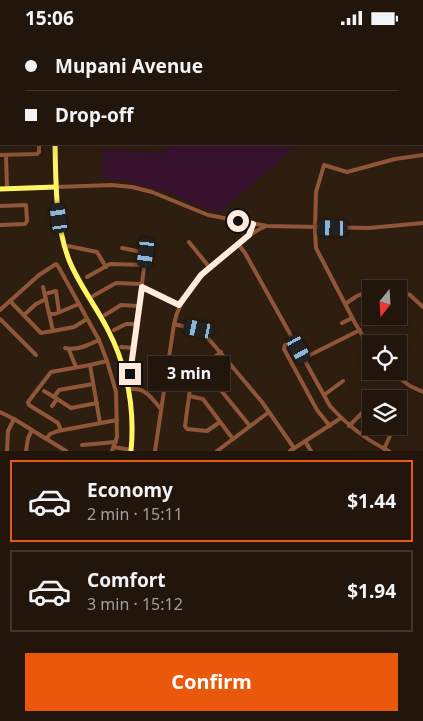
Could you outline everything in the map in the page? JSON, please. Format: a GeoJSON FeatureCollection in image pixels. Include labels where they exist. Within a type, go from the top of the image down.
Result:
{"type":"FeatureCollection","features":[{"type":"Feature","properties":{"kind":"main road"},"geometry":{"type":"LineString","coordinates":[[55,145],[56,187],[60,227],[69,260],[77,278],[107,329],[130,389],[131,450]]}},
{"type":"Feature","properties":{"kind":"main road"},"geometry":{"type":"LineString","coordinates":[[0,189],[56,187]]}},
{"type":"Feature","properties":{"kind":"street"},"geometry":{"type":"LineString","coordinates":[[0,155],[37,154],[39,152],[39,145]]}},
{"type":"Feature","properties":{"kind":"street"},"geometry":{"type":"LineString","coordinates":[[6,155],[7,188]]}},
{"type":"Feature","properties":{"kind":"street"},"geometry":{"type":"LineString","coordinates":[[363,335],[352,318],[316,247],[316,190],[324,165],[347,172],[395,159],[423,155]]}},
{"type":"Feature","properties":{"kind":"street"},"geometry":{"type":"LineString","coordinates":[[56,187],[112,185],[132,187],[152,192],[208,215],[267,226],[369,228],[423,223]]}},
{"type":"Feature","properties":{"kind":"street"},"geometry":{"type":"LineString","coordinates":[[0,206],[26,205],[27,221],[24,224],[0,225]]}},
{"type":"Feature","properties":{"kind":"street"},"geometry":{"type":"LineString","coordinates":[[249,235],[253,224]]}},
{"type":"Feature","properties":{"kind":"street"},"geometry":{"type":"LineString","coordinates":[[155,451],[174,324],[179,305],[201,275],[249,235],[267,226]]}},
{"type":"Feature","properties":{"kind":"street"},"geometry":{"type":"LineString","coordinates":[[189,242],[210,268]]}},
{"type":"Feature","properties":{"kind":"street"},"geometry":{"type":"LineString","coordinates":[[238,244],[245,253],[324,395],[341,418],[371,442],[387,450],[392,435]]}},
{"type":"Feature","properties":{"kind":"street"},"geometry":{"type":"LineString","coordinates":[[68,246],[97,252],[106,267]]}},
{"type":"Feature","properties":{"kind":"street"},"geometry":{"type":"LineString","coordinates":[[122,248],[146,253],[130,374],[130,389],[140,388],[161,409]]}},
{"type":"Feature","properties":{"kind":"street"},"geometry":{"type":"LineString","coordinates":[[0,310],[38,275],[56,264],[60,268],[99,340],[107,361],[115,389],[117,436],[113,449],[131,450]]}},
{"type":"Feature","properties":{"kind":"street"},"geometry":{"type":"LineString","coordinates":[[87,277],[110,265],[145,265]]}},
{"type":"Feature","properties":{"kind":"street"},"geometry":{"type":"LineString","coordinates":[[93,296],[116,283],[142,286],[179,305]]}},
{"type":"Feature","properties":{"kind":"street"},"geometry":{"type":"LineString","coordinates":[[44,287],[53,331]]}},
{"type":"Feature","properties":{"kind":"street"},"geometry":{"type":"LineString","coordinates":[[45,293],[56,291],[59,312]]}},
{"type":"Feature","properties":{"kind":"street"},"geometry":{"type":"LineString","coordinates":[[345,304],[362,294]]}},
{"type":"Feature","properties":{"kind":"street"},"geometry":{"type":"LineString","coordinates":[[408,294],[423,307]]}},
{"type":"Feature","properties":{"kind":"street"},"geometry":{"type":"LineString","coordinates":[[24,315],[36,304],[46,299]]}},
{"type":"Feature","properties":{"kind":"street"},"geometry":{"type":"LineString","coordinates":[[10,301],[42,333],[74,327],[87,319]]}},
{"type":"Feature","properties":{"kind":"street"},"geometry":{"type":"LineString","coordinates":[[50,315],[78,303]]}},
{"type":"Feature","properties":{"kind":"street"},"geometry":{"type":"LineString","coordinates":[[106,315],[121,305],[140,306]]}},
{"type":"Feature","properties":{"kind":"street"},"geometry":{"type":"LineString","coordinates":[[342,323],[352,318]]}},
{"type":"Feature","properties":{"kind":"street"},"geometry":{"type":"LineString","coordinates":[[0,319],[36,355]]}},
{"type":"Feature","properties":{"kind":"street"},"geometry":{"type":"LineString","coordinates":[[114,330],[126,324],[137,324]]}},
{"type":"Feature","properties":{"kind":"street"},"geometry":{"type":"LineString","coordinates":[[174,324],[201,330],[269,411],[292,450],[341,418]]}},
{"type":"Feature","properties":{"kind":"street"},"geometry":{"type":"LineString","coordinates":[[304,359],[360,330]]}},
{"type":"Feature","properties":{"kind":"street"},"geometry":{"type":"LineString","coordinates":[[76,367],[67,349],[88,345],[99,340]]}},
{"type":"Feature","properties":{"kind":"street"},"geometry":{"type":"LineString","coordinates":[[294,340],[285,345],[284,349],[317,410],[330,426]]}},
{"type":"Feature","properties":{"kind":"street"},"geometry":{"type":"LineString","coordinates":[[121,347],[134,348]]}},
{"type":"Feature","properties":{"kind":"street"},"geometry":{"type":"LineString","coordinates":[[220,352],[192,374],[185,424],[186,428],[207,431],[220,422]]}},
{"type":"Feature","properties":{"kind":"street"},"geometry":{"type":"LineString","coordinates":[[61,430],[58,423],[29,405],[28,402],[52,371],[107,361]]}},
{"type":"Feature","properties":{"kind":"street"},"geometry":{"type":"LineString","coordinates":[[90,365],[100,423]]}},
{"type":"Feature","properties":{"kind":"street"},"geometry":{"type":"LineString","coordinates":[[201,366],[250,426]]}},
{"type":"Feature","properties":{"kind":"street"},"geometry":{"type":"LineString","coordinates":[[402,380],[423,392]]}},
{"type":"Feature","properties":{"kind":"street"},"geometry":{"type":"LineString","coordinates":[[324,395],[343,381]]}},
{"type":"Feature","properties":{"kind":"street"},"geometry":{"type":"LineString","coordinates":[[52,406],[59,390],[93,384]]}},
{"type":"Feature","properties":{"kind":"street"},"geometry":{"type":"LineString","coordinates":[[44,391],[71,408],[97,403]]}},
{"type":"Feature","properties":{"kind":"street"},"geometry":{"type":"LineString","coordinates":[[189,396],[203,399],[233,439]]}},
{"type":"Feature","properties":{"kind":"street"},"geometry":{"type":"LineString","coordinates":[[217,451],[269,411]]}},
{"type":"Feature","properties":{"kind":"street"},"geometry":{"type":"LineString","coordinates":[[0,412],[66,451]]}},
{"type":"Feature","properties":{"kind":"street"},"geometry":{"type":"LineString","coordinates":[[349,426],[362,413]]}},
{"type":"Feature","properties":{"kind":"street"},"geometry":{"type":"LineString","coordinates":[[7,451],[8,432],[14,419]]}},
{"type":"Feature","properties":{"kind":"street"},"geometry":{"type":"LineString","coordinates":[[46,439],[50,434],[61,430],[117,420]]}},
{"type":"Feature","properties":{"kind":"street"},"geometry":{"type":"LineString","coordinates":[[26,451],[28,438],[32,430]]}},
{"type":"Feature","properties":{"kind":"street"},"geometry":{"type":"LineString","coordinates":[[305,441],[311,451]]}},
{"type":"Feature","properties":{"kind":"street"},"geometry":{"type":"LineString","coordinates":[[82,445],[116,442]]}},
{"type":"Feature","properties":{"kind":"shaded area"},"geometry":{"type":"Polygon","coordinates":[[[172,145],[294,145],[283,158],[220,212],[204,209],[167,191],[132,184],[132,181],[103,179],[103,149],[162,153],[172,145]]]}},
{"type":"Feature","properties":{"kind":"route"},"geometry":{"type":"LineString","coordinates":[[130,374],[142,287],[179,305],[201,275],[249,235],[253,224],[238,221]]}}]}
